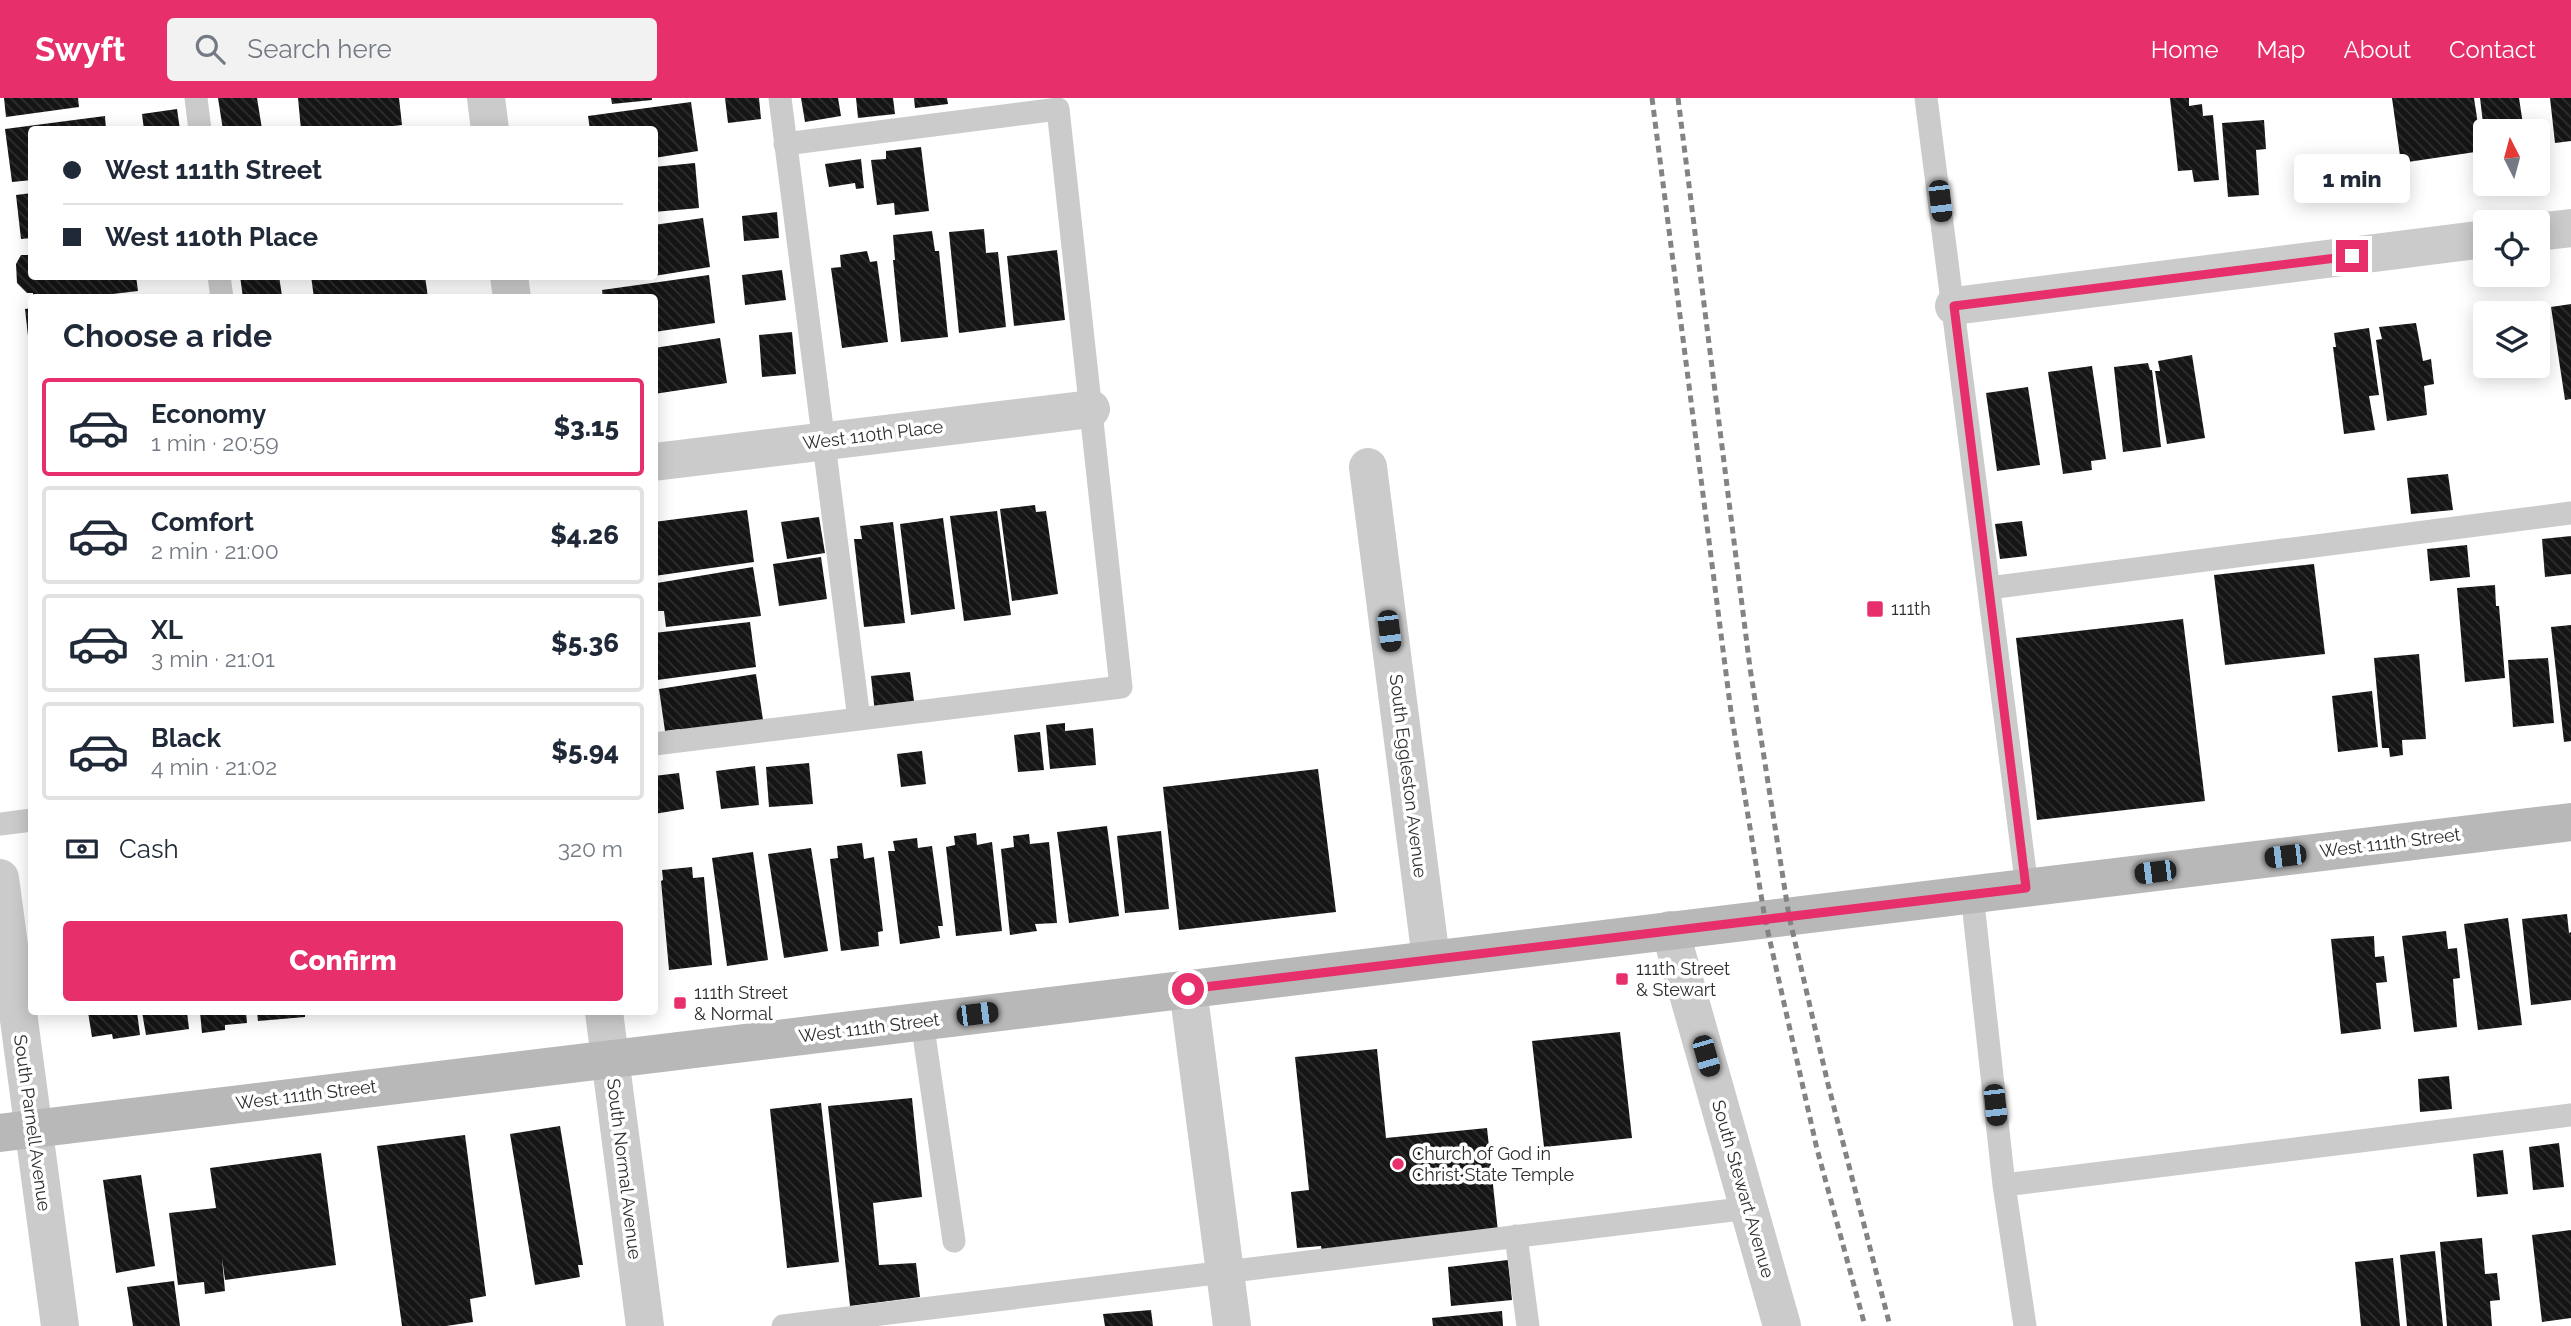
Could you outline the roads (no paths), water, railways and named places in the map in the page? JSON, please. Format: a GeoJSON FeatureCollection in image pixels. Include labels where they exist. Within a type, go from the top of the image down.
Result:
{"type":"FeatureCollection","features":[{"type":"Feature","properties":{"kind":"main road","name":"West 111th Street"},"geometry":{"type":"LineString","coordinates":[[16,1131],[2571,822]]}},
{"type":"Feature","properties":{"kind":"street"},"geometry":{"type":"LineString","coordinates":[[486,98],[490,126]]}},
{"type":"Feature","properties":{"kind":"street"},"geometry":{"type":"LineString","coordinates":[[2550,231],[2571,228]]}},
{"type":"Feature","properties":{"kind":"street"},"geometry":{"type":"LineString","coordinates":[[1954,306],[2473,241]]}},
{"type":"Feature","properties":{"kind":"street","name":"West 110th Place"},"geometry":{"type":"LineString","coordinates":[[658,462],[1091,409]]}},
{"type":"Feature","properties":{"kind":"street","name":"South Eggleston Avenue"},"geometry":{"type":"LineString","coordinates":[[1368,467],[1432,959]]}},
{"type":"Feature","properties":{"kind":"street","name":"South Parnell Avenue"},"geometry":{"type":"LineString","coordinates":[[0,878],[16,1131],[60,1326]]}},
{"type":"Feature","properties":{"kind":"street","name":"South Stewart Avenue"},"geometry":{"type":"LineString","coordinates":[[1670,930],[1782,1326]]}},
{"type":"Feature","properties":{"kind":"street"},"geometry":{"type":"LineString","coordinates":[[1188,989],[1232,1326]]}},
{"type":"Feature","properties":{"kind":"street","name":"South Normal Avenue"},"geometry":{"type":"LineString","coordinates":[[604,1015],[645,1326]]}},
{"type":"Feature","properties":{"kind":"lane"},"geometry":{"type":"LineString","coordinates":[[196,98],[200,126]]}},
{"type":"Feature","properties":{"kind":"lane"},"geometry":{"type":"LineString","coordinates":[[779,98],[859,719]]}},
{"type":"Feature","properties":{"kind":"lane"},"geometry":{"type":"LineString","coordinates":[[1926,98],[2026,888]]}},
{"type":"Feature","properties":{"kind":"lane"},"geometry":{"type":"LineString","coordinates":[[658,744],[1121,687],[1058,110],[785,144]]}},
{"type":"Feature","properties":{"kind":"lane"},"geometry":{"type":"LineString","coordinates":[[1989,588],[2571,513]]}},
{"type":"Feature","properties":{"kind":"lane"},"geometry":{"type":"LineString","coordinates":[[0,824],[28,820]]}},
{"type":"Feature","properties":{"kind":"lane"},"geometry":{"type":"LineString","coordinates":[[1972,894],[2004,1185],[2025,1326]]}},
{"type":"Feature","properties":{"kind":"lane"},"geometry":{"type":"LineString","coordinates":[[922,1021],[954,1241]]}},
{"type":"Feature","properties":{"kind":"lane"},"geometry":{"type":"LineString","coordinates":[[2004,1185],[2571,1115]]}},
{"type":"Feature","properties":{"kind":"lane"},"geometry":{"type":"LineString","coordinates":[[783,1326],[935,1317],[1225,1272],[1749,1208]]}},
{"type":"Feature","properties":{"kind":"lane"},"geometry":{"type":"LineString","coordinates":[[1516,1236],[1528,1326]]}},
{"type":"Feature","properties":{"kind":"railway"},"geometry":{"type":"LineString","coordinates":[[1652,98],[1731,712],[1765,919],[1817,1149],[1865,1326]]}},
{"type":"Feature","properties":{"kind":"railway"},"geometry":{"type":"LineString","coordinates":[[1678,98],[1750,668],[1789,916],[1828,1084],[1890,1326]]}},
{"type":"Feature","properties":{"kind":"place","name":"111th"},"geometry":{"type":"Point","coordinates":[1875,609]}},
{"type":"Feature","properties":{"kind":"place","name":"111th Street & Stewart"},"geometry":{"type":"Point","coordinates":[1622,979]}},
{"type":"Feature","properties":{"kind":"place","name":"111th Street & Normal"},"geometry":{"type":"Point","coordinates":[680,1003]}},
{"type":"Feature","properties":{"kind":"place","name":"Church of God in Christ State Temple"},"geometry":{"type":"Point","coordinates":[1398,1164]}}]}
